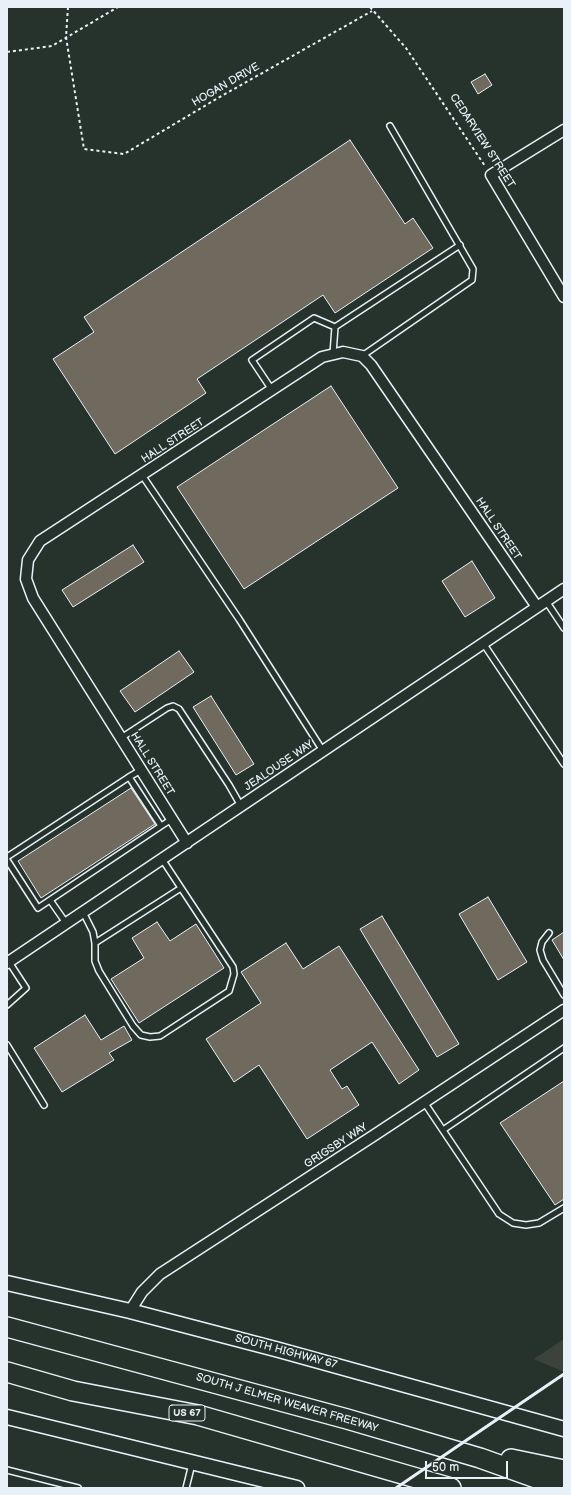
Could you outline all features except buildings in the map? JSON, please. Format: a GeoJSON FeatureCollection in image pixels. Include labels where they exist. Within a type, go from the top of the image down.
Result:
{"type":"FeatureCollection","features":[{"type":"Feature","properties":{"kind":"highway","name":"SOUTH J ELMER WEAVER FREEWAY"},"geometry":{"type":"LineString","coordinates":[[7,1327],[347,1419],[480,1458],[564,1488]]}},
{"type":"Feature","properties":{"kind":"highway","name":"US 67"},"geometry":{"type":"LineString","coordinates":[[7,1372],[73,1391],[198,1415],[451,1488]]}},
{"type":"Feature","properties":{"kind":"highway"},"geometry":{"type":"LineString","coordinates":[[480,1458],[507,1458],[564,1470]]}},
{"type":"Feature","properties":{"kind":"highway"},"geometry":{"type":"LineString","coordinates":[[365,1462],[398,1482],[414,1488]]}},
{"type":"Feature","properties":{"kind":"main road","name":"SOUTH HIGHWAY 67"},"geometry":{"type":"LineString","coordinates":[[7,1283],[130,1311],[279,1350],[564,1429]]}},
{"type":"Feature","properties":{"kind":"main road"},"geometry":{"type":"LineString","coordinates":[[7,1417],[297,1488]]}},
{"type":"Feature","properties":{"kind":"street"},"geometry":{"type":"LineString","coordinates":[[491,175],[564,130]]}},
{"type":"Feature","properties":{"kind":"street","name":"CEDARVIEW STREET"},"geometry":{"type":"LineString","coordinates":[[491,175],[564,297]]}},
{"type":"Feature","properties":{"kind":"street","name":"HALL STREET"},"geometry":{"type":"LineString","coordinates":[[187,843],[33,598],[26,579],[28,560],[40,541],[322,357],[343,352],[362,356],[371,365],[537,607]]}},
{"type":"Feature","properties":{"kind":"street","name":"JEALOUSE WAY"},"geometry":{"type":"LineString","coordinates":[[8,962],[564,589]]}},
{"type":"Feature","properties":{"kind":"street","name":"GRIGSBY WAY"},"geometry":{"type":"LineString","coordinates":[[130,1311],[142,1292],[160,1274],[564,1010]]}},
{"type":"Feature","properties":{"kind":"lane"},"geometry":{"type":"LineString","coordinates":[[362,356],[472,280],[473,269],[390,126]]}},
{"type":"Feature","properties":{"kind":"lane"},"geometry":{"type":"LineString","coordinates":[[335,327],[460,245]]}},
{"type":"Feature","properties":{"kind":"lane"},"geometry":{"type":"LineString","coordinates":[[272,390],[252,360],[314,318],[335,327]]}},
{"type":"Feature","properties":{"kind":"lane"},"geometry":{"type":"LineString","coordinates":[[333,354],[335,327]]}},
{"type":"Feature","properties":{"kind":"lane"},"geometry":{"type":"LineString","coordinates":[[142,475],[239,619],[323,751]]}},
{"type":"Feature","properties":{"kind":"lane"},"geometry":{"type":"LineString","coordinates":[[546,601],[564,628]]}},
{"type":"Feature","properties":{"kind":"lane"},"geometry":{"type":"LineString","coordinates":[[483,643],[564,764]]}},
{"type":"Feature","properties":{"kind":"lane"},"geometry":{"type":"LineString","coordinates":[[121,738],[167,708],[173,706],[180,709],[229,785],[241,807]]}},
{"type":"Feature","properties":{"kind":"lane"},"geometry":{"type":"LineString","coordinates":[[141,770],[7,859],[38,908],[172,819]]}},
{"type":"Feature","properties":{"kind":"lane"},"geometry":{"type":"LineString","coordinates":[[129,777],[161,826]]}},
{"type":"Feature","properties":{"kind":"lane"},"geometry":{"type":"LineString","coordinates":[[83,912],[93,932],[95,943],[95,960],[99,971],[133,1026],[141,1035],[150,1037],[160,1036],[229,991],[234,974],[233,968],[162,859]]}},
{"type":"Feature","properties":{"kind":"lane"},"geometry":{"type":"LineString","coordinates":[[95,943],[181,888]]}},
{"type":"Feature","properties":{"kind":"lane"},"geometry":{"type":"LineString","coordinates":[[50,900],[66,923]]}},
{"type":"Feature","properties":{"kind":"lane"},"geometry":{"type":"LineString","coordinates":[[549,933],[542,942],[540,950],[543,960],[564,995]]}},
{"type":"Feature","properties":{"kind":"lane"},"geometry":{"type":"LineString","coordinates":[[7,1005],[26,988],[8,962]]}},
{"type":"Feature","properties":{"kind":"lane"},"geometry":{"type":"LineString","coordinates":[[7,1045],[44,1106]]}},
{"type":"Feature","properties":{"kind":"lane"},"geometry":{"type":"LineString","coordinates":[[443,1130],[564,1048]]}},
{"type":"Feature","properties":{"kind":"lane"},"geometry":{"type":"LineString","coordinates":[[424,1102],[499,1214],[513,1223],[526,1225],[538,1223],[564,1208]]}},
{"type":"Feature","properties":{"kind":"lane"},"geometry":{"type":"LineString","coordinates":[[186,1488],[192,1462]]}},
{"type":"Feature","properties":{"kind":"lane"},"geometry":{"type":"LineString","coordinates":[[7,1470],[78,1488]]}},
{"type":"Feature","properties":{"kind":"path"},"geometry":{"type":"LineString","coordinates":[[66,38],[68,7]]}},
{"type":"Feature","properties":{"kind":"path"},"geometry":{"type":"LineString","coordinates":[[7,52],[52,46],[118,7]]}},
{"type":"Feature","properties":{"kind":"path","name":"CEDARVIEW STREET"},"geometry":{"type":"LineString","coordinates":[[370,7],[406,48],[491,175]]}},
{"type":"Feature","properties":{"kind":"path","name":"HOGAN DRIVE"},"geometry":{"type":"LineString","coordinates":[[66,38],[84,149],[124,154],[218,98],[372,11]]}},
{"type":"Feature","properties":{"kind":"shaded area"},"geometry":{"type":"Polygon","coordinates":[[[564,1339],[564,1372],[534,1359],[564,1339]]]}},
{"type":"Feature","properties":{"kind":"railway"},"geometry":{"type":"LineString","coordinates":[[396,1488],[564,1374]]}}]}
